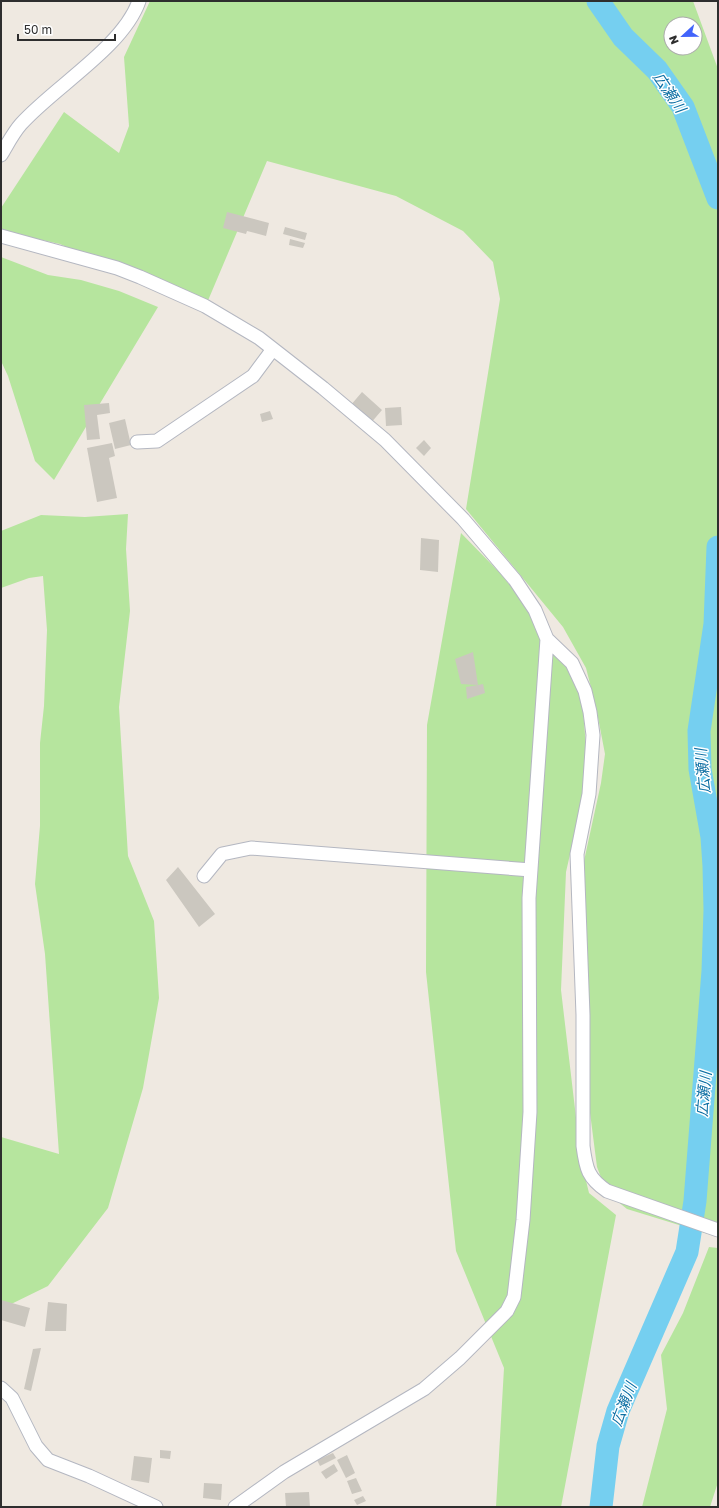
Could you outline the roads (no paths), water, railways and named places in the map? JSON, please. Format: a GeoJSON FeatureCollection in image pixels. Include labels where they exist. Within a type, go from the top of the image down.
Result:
{"type":"FeatureCollection","features":[{"type":"Feature","properties":{"kind":"street"},"geometry":{"type":"LineString","coordinates":[[1,155],[21,124],[116,37],[136,8],[139,1]]}},
{"type":"Feature","properties":{"kind":"street"},"geometry":{"type":"LineString","coordinates":[[1,236],[117,268],[140,276],[205,306],[259,338],[323,388],[385,440],[463,519],[515,580],[534,610],[546,639],[531,870],[528,989],[530,1112],[523,1220],[514,1297],[507,1311],[460,1358],[424,1388],[284,1472],[235,1507]]}},
{"type":"Feature","properties":{"kind":"street"},"geometry":{"type":"LineString","coordinates":[[137,442],[157,441],[253,376],[273,349]]}},
{"type":"Feature","properties":{"kind":"street"},"geometry":{"type":"LineString","coordinates":[[546,639],[568,658],[580,679],[590,712],[592,735],[589,794],[577,854],[583,1015],[582,1146],[586,1167],[595,1183],[607,1192],[718,1230]]}},
{"type":"Feature","properties":{"kind":"street"},"geometry":{"type":"LineString","coordinates":[[204,876],[222,854],[251,848],[531,870]]}},
{"type":"Feature","properties":{"kind":"street"},"geometry":{"type":"LineString","coordinates":[[1,1388],[12,1398],[36,1446],[48,1460],[89,1476],[156,1507]]}},
{"type":"Feature","properties":{"kind":"waterway","name":"広瀬川"},"geometry":{"type":"LineString","coordinates":[[598,1],[623,37],[657,70],[683,107],[718,198]]}},
{"type":"Feature","properties":{"kind":"waterway","name":"広瀬川"},"geometry":{"type":"LineString","coordinates":[[601,1507],[608,1446],[618,1411],[687,1252],[695,1201],[713,971],[715,910],[712,837],[700,769],[699,731],[715,624],[718,547]]}}]}
